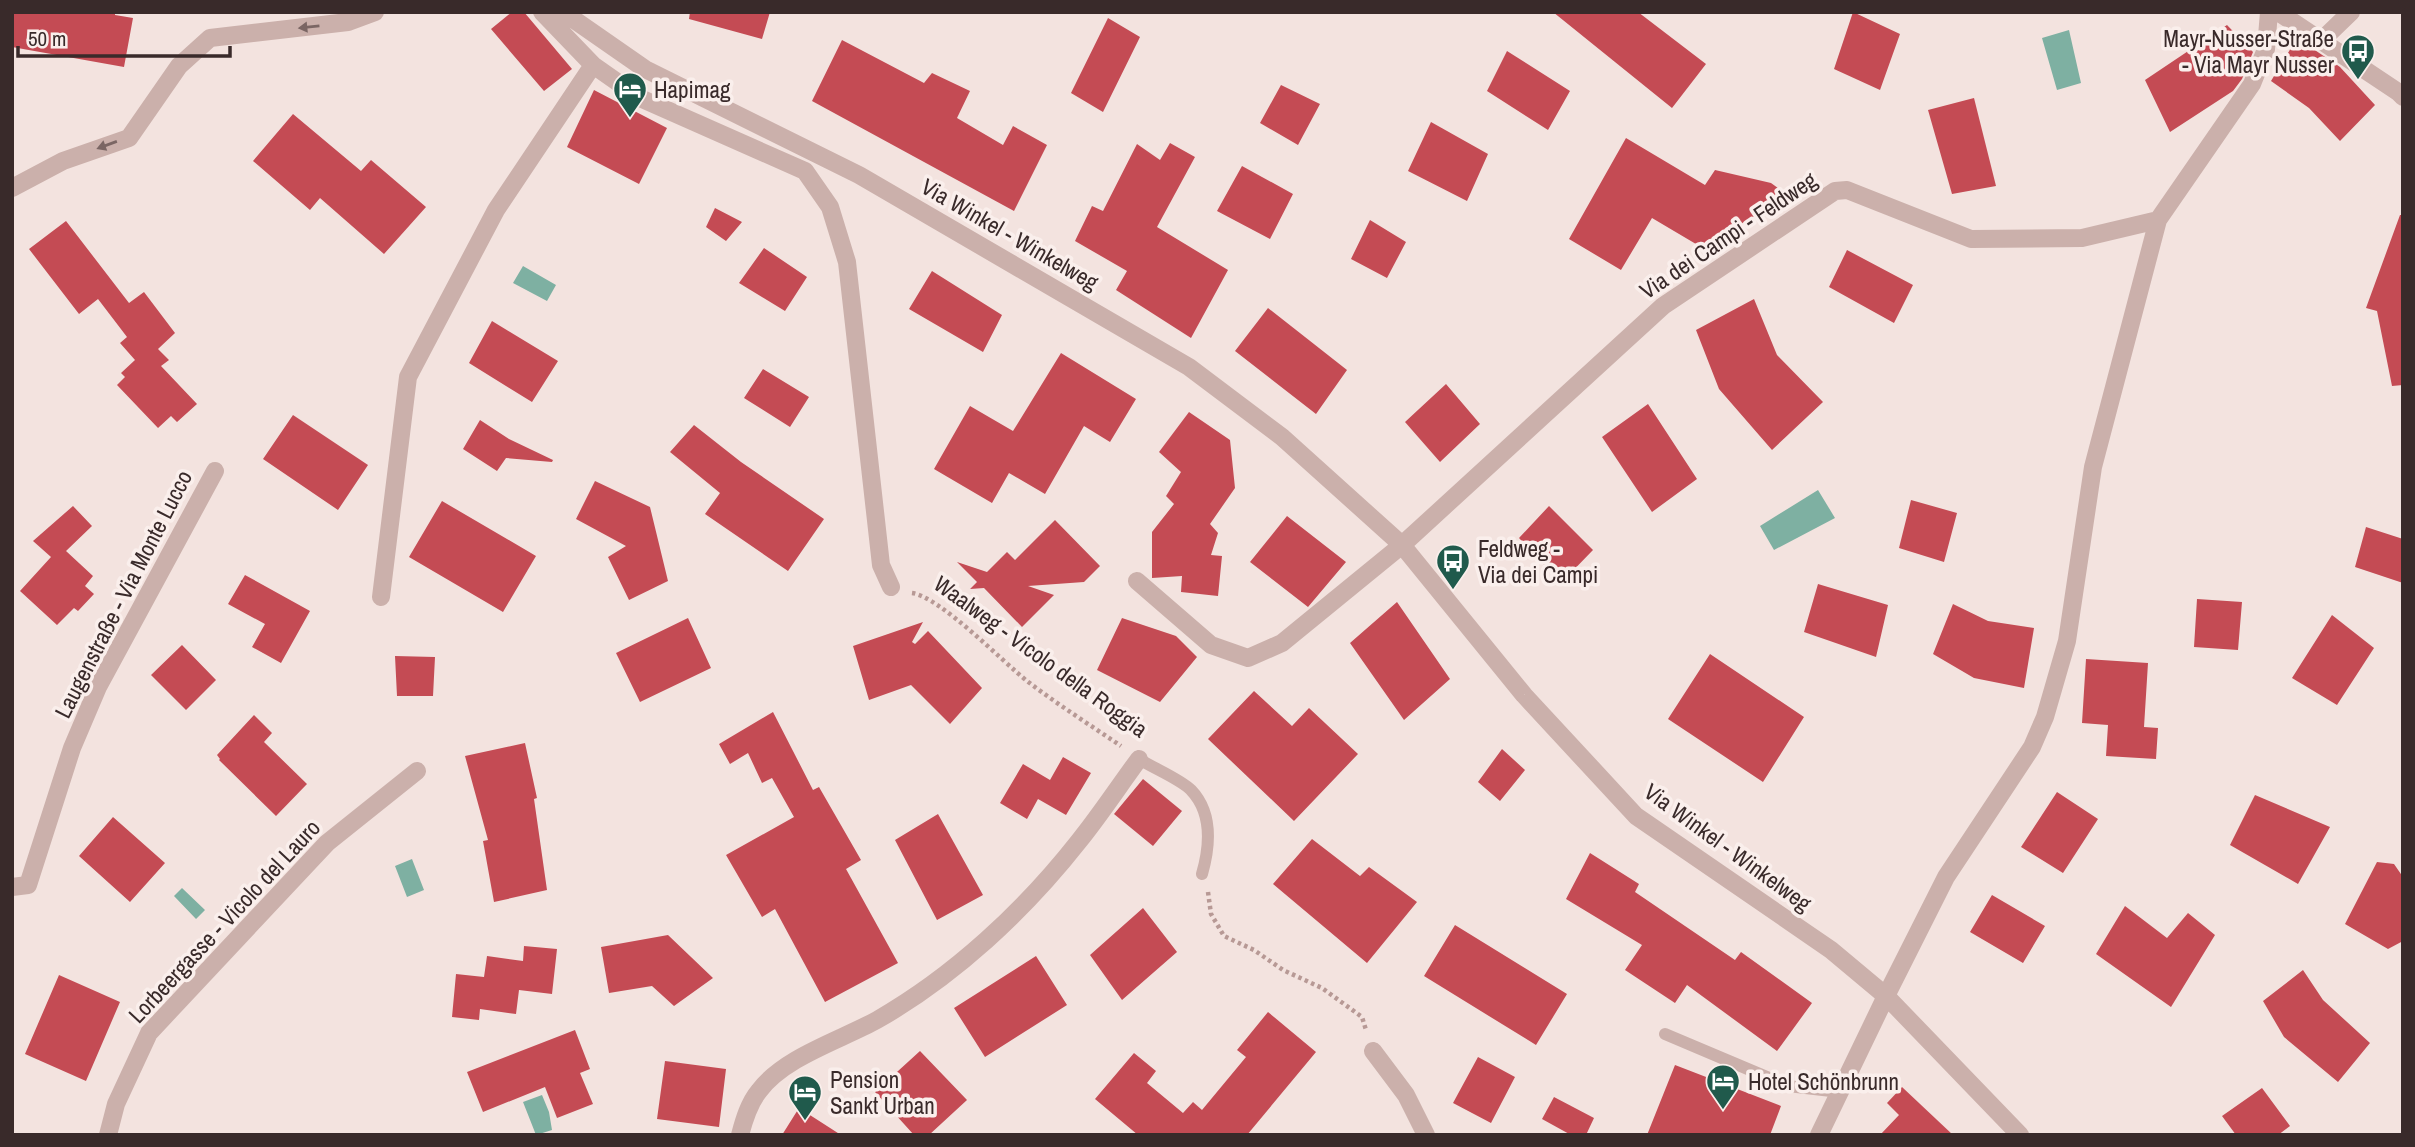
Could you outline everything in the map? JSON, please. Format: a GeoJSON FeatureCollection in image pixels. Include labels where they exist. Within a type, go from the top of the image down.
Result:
{"type":"FeatureCollection","features":[{"type":"Feature","properties":{"kind":"street"},"geometry":{"type":"LineString","coordinates":[[12,188],[63,161],[128,138],[179,66],[210,38],[348,22],[375,12]]}},
{"type":"Feature","properties":{"kind":"street"},"geometry":{"type":"LineString","coordinates":[[542,12],[593,65],[639,98],[805,172],[830,207],[847,262],[881,565],[891,587]]}},
{"type":"Feature","properties":{"kind":"street","name":"Via Winkel - Winkelweg"},"geometry":{"type":"LineString","coordinates":[[563,12],[645,69],[859,175],[1189,367],[1282,437],[1402,545],[1524,695],[1636,816],[1831,950],[1886,996],[2020,1135]]}},
{"type":"Feature","properties":{"kind":"street"},"geometry":{"type":"LineString","coordinates":[[1819,1135],[1946,877],[2032,747],[2045,717],[2067,641],[2093,467],[2158,220],[2252,84],[2266,49],[2269,12]]}},
{"type":"Feature","properties":{"kind":"street"},"geometry":{"type":"LineString","coordinates":[[2278,12],[2403,97]]}},
{"type":"Feature","properties":{"kind":"street"},"geometry":{"type":"LineString","coordinates":[[2322,40],[2351,12]]}},
{"type":"Feature","properties":{"kind":"street"},"geometry":{"type":"LineString","coordinates":[[381,597],[408,377],[496,210],[593,65]]}},
{"type":"Feature","properties":{"kind":"street","name":"Via dei Campi - Feldweg"},"geometry":{"type":"LineString","coordinates":[[1402,545],[1663,306],[1835,191],[1847,190],[1971,239],[2082,238],[2158,220]]}},
{"type":"Feature","properties":{"kind":"street","name":"Laugenstraße - Via Monte Lucco"},"geometry":{"type":"LineString","coordinates":[[12,887],[28,885],[72,748],[99,687],[215,471]]}},
{"type":"Feature","properties":{"kind":"street"},"geometry":{"type":"LineString","coordinates":[[1137,581],[1211,645],[1248,658],[1282,643],[1402,545]]}},
{"type":"Feature","properties":{"kind":"street"},"geometry":{"type":"LineString","coordinates":[[740,1135],[758,1092],[769,1080],[798,1060],[877,1020],[944,975],[1019,909],[1079,842],[1139,759]]}},
{"type":"Feature","properties":{"kind":"street","name":"Lorbeergasse - Vicolo del Lauro"},"geometry":{"type":"LineString","coordinates":[[108,1135],[116,1104],[149,1033],[327,843],[417,771]]}},
{"type":"Feature","properties":{"kind":"street"},"geometry":{"type":"LineString","coordinates":[[1373,1051],[1406,1095],[1426,1135]]}},
{"type":"Feature","properties":{"kind":"lane","name":"Waalweg - Vicolo della Roggia"},"geometry":{"type":"LineString","coordinates":[[1139,759],[1191,790],[1207,815],[1206,860],[1202,874]]}},
{"type":"Feature","properties":{"kind":"lane"},"geometry":{"type":"LineString","coordinates":[[1665,1034],[1788,1086],[1840,1092]]}},
{"type":"Feature","properties":{"kind":"path","name":"Waalweg - Vicolo della Roggia"},"geometry":{"type":"LineString","coordinates":[[891,587],[920,594],[949,614],[1027,681],[1139,759]]}},
{"type":"Feature","properties":{"kind":"path"},"geometry":{"type":"LineString","coordinates":[[1202,874],[1211,914],[1224,936],[1254,950],[1283,970],[1322,988],[1362,1017],[1373,1051]]}},
{"type":"Feature","properties":{"kind":"shaded area"},"geometry":{"type":"Polygon","coordinates":[[[2069,30],[2081,83],[2057,90],[2042,38],[2069,30]]]}},
{"type":"Feature","properties":{"kind":"shaded area"},"geometry":{"type":"Polygon","coordinates":[[[523,266],[556,285],[547,301],[513,283],[523,266]]]}},
{"type":"Feature","properties":{"kind":"shaded area"},"geometry":{"type":"Polygon","coordinates":[[[1818,490],[1835,518],[1774,550],[1760,526],[1818,490]]]}},
{"type":"Feature","properties":{"kind":"shaded area"},"geometry":{"type":"Polygon","coordinates":[[[412,859],[424,890],[407,897],[395,866],[412,859]]]}},
{"type":"Feature","properties":{"kind":"shaded area"},"geometry":{"type":"Polygon","coordinates":[[[182,888],[205,910],[196,919],[174,896],[182,888]]]}},
{"type":"Feature","properties":{"kind":"shaded area"},"geometry":{"type":"Polygon","coordinates":[[[542,1095],[552,1130],[536,1135],[523,1102],[542,1095]]]}},
{"type":"Feature","properties":{"kind":"building"},"geometry":{"type":"Polygon","coordinates":[[[12,12],[115,12],[115,15],[133,18],[124,67],[12,47],[12,12]]]}},
{"type":"Feature","properties":{"kind":"building"},"geometry":{"type":"Polygon","coordinates":[[[512,12],[524,12],[572,69],[544,91],[491,29],[512,12]]]}},
{"type":"Feature","properties":{"kind":"building"},"geometry":{"type":"Polygon","coordinates":[[[690,12],[770,12],[762,39],[689,19],[690,12]]]}},
{"type":"Feature","properties":{"kind":"building"},"geometry":{"type":"Polygon","coordinates":[[[1553,12],[1638,12],[1706,64],[1672,108],[1553,12]]]}},
{"type":"Feature","properties":{"kind":"building"},"geometry":{"type":"Polygon","coordinates":[[[1853,12],[1900,34],[1880,90],[1834,69],[1853,12]]]}},
{"type":"Feature","properties":{"kind":"building"},"geometry":{"type":"Polygon","coordinates":[[[1108,18],[1140,37],[1103,112],[1071,93],[1108,18]]]}},
{"type":"Feature","properties":{"kind":"building"},"geometry":{"type":"Polygon","coordinates":[[[2227,25],[2253,52],[2242,79],[2233,91],[2170,132],[2145,80],[2227,25]]]}},
{"type":"Feature","properties":{"kind":"building"},"geometry":{"type":"Polygon","coordinates":[[[2297,38],[2340,67],[2375,105],[2340,141],[2309,108],[2271,81],[2297,38]]]}},
{"type":"Feature","properties":{"kind":"building"},"geometry":{"type":"Polygon","coordinates":[[[842,40],[924,83],[932,73],[970,91],[957,118],[1003,145],[1013,126],[1047,145],[1014,211],[812,101],[842,40]]]}},
{"type":"Feature","properties":{"kind":"building"},"geometry":{"type":"Polygon","coordinates":[[[1507,51],[1570,91],[1548,130],[1487,91],[1507,51]]]}},
{"type":"Feature","properties":{"kind":"building"},"geometry":{"type":"Polygon","coordinates":[[[1281,85],[1320,104],[1298,145],[1260,123],[1281,85]]]}},
{"type":"Feature","properties":{"kind":"building"},"geometry":{"type":"Polygon","coordinates":[[[594,90],[667,128],[639,184],[567,147],[594,90]]]}},
{"type":"Feature","properties":{"kind":"building"},"geometry":{"type":"Polygon","coordinates":[[[1974,98],[1996,186],[1952,194],[1928,110],[1974,98]]]}},
{"type":"Feature","properties":{"kind":"building"},"geometry":{"type":"Polygon","coordinates":[[[293,114],[361,171],[371,160],[426,207],[384,254],[320,198],[310,210],[253,161],[293,114]]]}},
{"type":"Feature","properties":{"kind":"building"},"geometry":{"type":"Polygon","coordinates":[[[1431,122],[1488,154],[1467,201],[1408,171],[1431,122]]]}},
{"type":"Feature","properties":{"kind":"building"},"geometry":{"type":"Polygon","coordinates":[[[1626,138],[1705,185],[1715,170],[1771,183],[1782,191],[1772,206],[1701,247],[1652,218],[1621,270],[1569,239],[1626,138]]]}},
{"type":"Feature","properties":{"kind":"building"},"geometry":{"type":"Polygon","coordinates":[[[1170,143],[1195,157],[1157,227],[1228,270],[1191,338],[1116,290],[1127,271],[1075,241],[1092,206],[1103,211],[1137,144],[1160,160],[1170,143]]]}},
{"type":"Feature","properties":{"kind":"building"},"geometry":{"type":"Polygon","coordinates":[[[1242,166],[1293,194],[1270,239],[1217,211],[1242,166]]]}},
{"type":"Feature","properties":{"kind":"building"},"geometry":{"type":"Polygon","coordinates":[[[715,208],[742,222],[726,241],[706,227],[715,208]]]}},
{"type":"Feature","properties":{"kind":"building"},"geometry":{"type":"Polygon","coordinates":[[[2400,215],[2403,215],[2403,385],[2392,386],[2377,311],[2366,308],[2400,215]]]}},
{"type":"Feature","properties":{"kind":"building"},"geometry":{"type":"Polygon","coordinates":[[[1370,220],[1406,242],[1387,278],[1351,259],[1370,220]]]}},
{"type":"Feature","properties":{"kind":"building"},"geometry":{"type":"Polygon","coordinates":[[[66,221],[129,303],[144,292],[175,333],[158,349],[169,360],[161,366],[197,404],[177,422],[171,416],[158,428],[117,385],[125,377],[121,373],[135,360],[120,343],[127,337],[98,299],[79,314],[29,249],[66,221]]]}},
{"type":"Feature","properties":{"kind":"building"},"geometry":{"type":"Polygon","coordinates":[[[764,248],[807,277],[785,311],[739,283],[764,248]]]}},
{"type":"Feature","properties":{"kind":"building"},"geometry":{"type":"Polygon","coordinates":[[[1847,250],[1913,285],[1894,323],[1829,287],[1847,250]]]}},
{"type":"Feature","properties":{"kind":"building"},"geometry":{"type":"Polygon","coordinates":[[[932,271],[1002,315],[983,352],[909,309],[932,271]]]}},
{"type":"Feature","properties":{"kind":"building"},"geometry":{"type":"Polygon","coordinates":[[[1754,299],[1777,355],[1823,402],[1772,450],[1719,389],[1696,330],[1754,299]]]}},
{"type":"Feature","properties":{"kind":"building"},"geometry":{"type":"Polygon","coordinates":[[[1268,308],[1347,370],[1316,414],[1235,351],[1268,308]]]}},
{"type":"Feature","properties":{"kind":"building"},"geometry":{"type":"Polygon","coordinates":[[[492,321],[558,361],[532,402],[469,363],[492,321]]]}},
{"type":"Feature","properties":{"kind":"building"},"geometry":{"type":"Polygon","coordinates":[[[1061,353],[1136,399],[1110,442],[1084,426],[1045,494],[1009,473],[992,503],[934,469],[970,406],[1013,431],[1061,353]]]}},
{"type":"Feature","properties":{"kind":"building"},"geometry":{"type":"Polygon","coordinates":[[[763,369],[809,397],[790,427],[744,398],[763,369]]]}},
{"type":"Feature","properties":{"kind":"building"},"geometry":{"type":"Polygon","coordinates":[[[1446,384],[1480,424],[1440,462],[1405,422],[1446,384]]]}},
{"type":"Feature","properties":{"kind":"building"},"geometry":{"type":"Polygon","coordinates":[[[1648,404],[1697,479],[1652,512],[1602,437],[1648,404]]]}},
{"type":"Feature","properties":{"kind":"building"},"geometry":{"type":"Polygon","coordinates":[[[1189,412],[1230,440],[1235,488],[1210,524],[1218,533],[1211,555],[1222,556],[1218,596],[1181,592],[1182,576],[1152,578],[1152,532],[1174,504],[1166,496],[1181,472],[1159,452],[1189,412]]]}},
{"type":"Feature","properties":{"kind":"building"},"geometry":{"type":"Polygon","coordinates":[[[293,415],[368,465],[338,510],[263,459],[293,415]]]}},
{"type":"Feature","properties":{"kind":"building"},"geometry":{"type":"Polygon","coordinates":[[[480,420],[509,439],[553,460],[552,462],[506,458],[497,471],[463,449],[480,420]]]}},
{"type":"Feature","properties":{"kind":"building"},"geometry":{"type":"Polygon","coordinates":[[[694,425],[741,462],[824,519],[788,571],[705,514],[720,493],[670,452],[694,425]]]}},
{"type":"Feature","properties":{"kind":"building"},"geometry":{"type":"Polygon","coordinates":[[[595,481],[650,507],[668,581],[629,600],[608,557],[626,546],[576,519],[595,481]]]}},
{"type":"Feature","properties":{"kind":"building"},"geometry":{"type":"Polygon","coordinates":[[[1911,500],[1957,513],[1944,562],[1899,548],[1911,500]]]}},
{"type":"Feature","properties":{"kind":"building"},"geometry":{"type":"Polygon","coordinates":[[[442,501],[536,556],[503,612],[409,557],[442,501]]]}},
{"type":"Feature","properties":{"kind":"building"},"geometry":{"type":"Polygon","coordinates":[[[73,506],[92,526],[66,551],[93,576],[85,586],[94,594],[78,611],[74,608],[57,625],[20,591],[51,557],[33,541],[73,506]]]}},
{"type":"Feature","properties":{"kind":"building"},"geometry":{"type":"Polygon","coordinates":[[[1549,506],[1593,550],[1561,583],[1519,538],[1549,506]]]}},
{"type":"Feature","properties":{"kind":"building"},"geometry":{"type":"Polygon","coordinates":[[[1287,516],[1346,562],[1308,607],[1250,562],[1287,516]]]}},
{"type":"Feature","properties":{"kind":"building"},"geometry":{"type":"Polygon","coordinates":[[[1055,520],[1100,566],[1084,582],[1028,586],[1054,595],[1022,627],[984,588],[970,589],[977,582],[957,562],[987,572],[1007,552],[1015,560],[1055,520]]]}},
{"type":"Feature","properties":{"kind":"building"},"geometry":{"type":"Polygon","coordinates":[[[2366,527],[2403,539],[2403,583],[2355,567],[2366,527]]]}},
{"type":"Feature","properties":{"kind":"building"},"geometry":{"type":"Polygon","coordinates":[[[245,575],[310,611],[281,663],[252,647],[265,624],[228,604],[245,575]]]}},
{"type":"Feature","properties":{"kind":"building"},"geometry":{"type":"Polygon","coordinates":[[[1818,584],[1888,605],[1876,657],[1804,632],[1818,584]]]}},
{"type":"Feature","properties":{"kind":"building"},"geometry":{"type":"Polygon","coordinates":[[[2197,599],[2242,602],[2238,650],[2194,647],[2197,599]]]}},
{"type":"Feature","properties":{"kind":"building"},"geometry":{"type":"Polygon","coordinates":[[[1397,602],[1450,679],[1404,720],[1350,643],[1397,602]]]}},
{"type":"Feature","properties":{"kind":"building"},"geometry":{"type":"Polygon","coordinates":[[[1953,604],[1988,621],[2034,628],[2024,688],[1974,678],[1933,654],[1953,604]]]}},
{"type":"Feature","properties":{"kind":"building"},"geometry":{"type":"Polygon","coordinates":[[[2332,615],[2374,648],[2337,705],[2292,678],[2332,615]]]}},
{"type":"Feature","properties":{"kind":"building"},"geometry":{"type":"Polygon","coordinates":[[[688,618],[711,668],[640,702],[616,653],[688,618]]]}},
{"type":"Feature","properties":{"kind":"building"},"geometry":{"type":"Polygon","coordinates":[[[1122,618],[1176,636],[1197,657],[1160,702],[1097,670],[1122,618]]]}},
{"type":"Feature","properties":{"kind":"building"},"geometry":{"type":"Polygon","coordinates":[[[923,622],[912,642],[915,644],[928,631],[982,688],[950,724],[911,685],[869,700],[853,646],[923,622]]]}},
{"type":"Feature","properties":{"kind":"building"},"geometry":{"type":"Polygon","coordinates":[[[182,645],[216,680],[186,710],[151,675],[182,645]]]}},
{"type":"Feature","properties":{"kind":"building"},"geometry":{"type":"Polygon","coordinates":[[[1710,654],[1804,717],[1763,782],[1668,719],[1710,654]]]}},
{"type":"Feature","properties":{"kind":"building"},"geometry":{"type":"Polygon","coordinates":[[[395,656],[435,657],[433,696],[397,696],[395,656]]]}},
{"type":"Feature","properties":{"kind":"building"},"geometry":{"type":"Polygon","coordinates":[[[2086,659],[2148,663],[2144,727],[2158,728],[2156,759],[2106,756],[2108,725],[2082,723],[2086,659]]]}},
{"type":"Feature","properties":{"kind":"building"},"geometry":{"type":"Polygon","coordinates":[[[1254,691],[1292,726],[1309,708],[1358,754],[1294,821],[1208,739],[1254,691]]]}},
{"type":"Feature","properties":{"kind":"building"},"geometry":{"type":"Polygon","coordinates":[[[773,712],[813,790],[819,787],[861,860],[846,869],[898,963],[825,1002],[775,909],[762,917],[726,855],[794,817],[772,778],[762,783],[748,753],[730,764],[719,744],[773,712]]]}},
{"type":"Feature","properties":{"kind":"building"},"geometry":{"type":"Polygon","coordinates":[[[254,715],[272,733],[264,742],[307,784],[276,816],[217,755],[254,715]]]}},
{"type":"Feature","properties":{"kind":"building"},"geometry":{"type":"Polygon","coordinates":[[[525,743],[537,798],[534,799],[547,890],[494,902],[483,841],[488,840],[465,756],[525,743]]]}},
{"type":"Feature","properties":{"kind":"building"},"geometry":{"type":"Polygon","coordinates":[[[1502,749],[1525,770],[1500,801],[1478,782],[1502,749]]]}},
{"type":"Feature","properties":{"kind":"building"},"geometry":{"type":"Polygon","coordinates":[[[1063,757],[1091,773],[1066,815],[1038,799],[1027,819],[1000,803],[1023,764],[1050,780],[1063,757]]]}},
{"type":"Feature","properties":{"kind":"building"},"geometry":{"type":"Polygon","coordinates":[[[1143,779],[1182,811],[1153,846],[1114,814],[1143,779]]]}},
{"type":"Feature","properties":{"kind":"building"},"geometry":{"type":"Polygon","coordinates":[[[2057,792],[2098,819],[2063,873],[2021,847],[2057,792]]]}},
{"type":"Feature","properties":{"kind":"building"},"geometry":{"type":"Polygon","coordinates":[[[2255,795],[2330,827],[2298,884],[2230,845],[2255,795]]]}},
{"type":"Feature","properties":{"kind":"building"},"geometry":{"type":"Polygon","coordinates":[[[938,814],[983,895],[937,920],[895,840],[938,814]]]}},
{"type":"Feature","properties":{"kind":"building"},"geometry":{"type":"Polygon","coordinates":[[[113,817],[165,863],[130,902],[79,856],[113,817]]]}},
{"type":"Feature","properties":{"kind":"building"},"geometry":{"type":"Polygon","coordinates":[[[1312,839],[1360,876],[1369,867],[1417,902],[1367,963],[1273,884],[1312,839]]]}},
{"type":"Feature","properties":{"kind":"building"},"geometry":{"type":"Polygon","coordinates":[[[1590,853],[1639,884],[1635,892],[1735,960],[1741,952],[1812,1003],[1777,1051],[1687,985],[1675,1003],[1625,970],[1642,945],[1566,899],[1590,853]]]}},
{"type":"Feature","properties":{"kind":"building"},"geometry":{"type":"Polygon","coordinates":[[[2377,862],[2394,864],[2403,877],[2403,941],[2388,949],[2345,924],[2377,862]]]}},
{"type":"Feature","properties":{"kind":"building"},"geometry":{"type":"Polygon","coordinates":[[[1992,895],[2045,926],[2023,963],[1970,932],[1992,895]]]}},
{"type":"Feature","properties":{"kind":"building"},"geometry":{"type":"Polygon","coordinates":[[[2125,906],[2167,938],[2188,913],[2215,935],[2171,1007],[2096,954],[2125,906]]]}},
{"type":"Feature","properties":{"kind":"building"},"geometry":{"type":"Polygon","coordinates":[[[1143,908],[1177,952],[1122,1000],[1090,955],[1143,908]]]}},
{"type":"Feature","properties":{"kind":"building"},"geometry":{"type":"Polygon","coordinates":[[[1455,925],[1567,994],[1536,1045],[1424,976],[1455,925]]]}},
{"type":"Feature","properties":{"kind":"building"},"geometry":{"type":"Polygon","coordinates":[[[668,935],[713,978],[674,1006],[652,986],[609,993],[601,947],[668,935]]]}},
{"type":"Feature","properties":{"kind":"building"},"geometry":{"type":"Polygon","coordinates":[[[524,946],[557,949],[552,994],[519,990],[516,1014],[480,1009],[479,1020],[452,1017],[456,974],[484,977],[487,956],[523,961],[524,946]]]}},
{"type":"Feature","properties":{"kind":"building"},"geometry":{"type":"Polygon","coordinates":[[[1036,956],[1067,1005],[985,1057],[954,1008],[1036,956]]]}},
{"type":"Feature","properties":{"kind":"building"},"geometry":{"type":"Polygon","coordinates":[[[2303,970],[2323,1000],[2370,1043],[2338,1082],[2284,1037],[2263,1001],[2303,970]]]}},
{"type":"Feature","properties":{"kind":"building"},"geometry":{"type":"Polygon","coordinates":[[[59,975],[120,1002],[86,1081],[25,1054],[59,975]]]}},
{"type":"Feature","properties":{"kind":"building"},"geometry":{"type":"Polygon","coordinates":[[[1268,1012],[1316,1052],[1247,1135],[1138,1135],[1095,1099],[1134,1053],[1156,1071],[1147,1083],[1183,1113],[1193,1102],[1202,1110],[1246,1057],[1237,1050],[1268,1012]]]}},
{"type":"Feature","properties":{"kind":"building"},"geometry":{"type":"Polygon","coordinates":[[[575,1030],[590,1069],[580,1073],[593,1104],[557,1118],[545,1087],[483,1112],[467,1072],[575,1030]]]}},
{"type":"Feature","properties":{"kind":"building"},"geometry":{"type":"Polygon","coordinates":[[[920,1051],[967,1100],[929,1135],[914,1135],[875,1092],[920,1051]]]}},
{"type":"Feature","properties":{"kind":"building"},"geometry":{"type":"Polygon","coordinates":[[[1478,1057],[1515,1077],[1491,1123],[1453,1103],[1478,1057]]]}},
{"type":"Feature","properties":{"kind":"building"},"geometry":{"type":"Polygon","coordinates":[[[665,1061],[726,1069],[719,1127],[657,1119],[665,1061]]]}},
{"type":"Feature","properties":{"kind":"building"},"geometry":{"type":"Polygon","coordinates":[[[1675,1065],[1781,1106],[1770,1135],[1647,1135],[1675,1065]]]}},
{"type":"Feature","properties":{"kind":"building"},"geometry":{"type":"Polygon","coordinates":[[[1902,1087],[1953,1135],[1880,1135],[1899,1115],[1887,1103],[1902,1087]]]}},
{"type":"Feature","properties":{"kind":"building"},"geometry":{"type":"Polygon","coordinates":[[[2262,1088],[2290,1126],[2278,1135],[2236,1135],[2222,1116],[2262,1088]]]}},
{"type":"Feature","properties":{"kind":"building"},"geometry":{"type":"Polygon","coordinates":[[[1554,1097],[1594,1118],[1586,1135],[1571,1135],[1542,1119],[1554,1097]]]}},
{"type":"Feature","properties":{"kind":"building","name":"Pension Sankt Urban"},"geometry":{"type":"Polygon","coordinates":[[[799,1108],[841,1135],[782,1135],[799,1108]]]}},
{"type":"Feature","properties":{"kind":"place","name":"Mayr-Nusser-Straße - Via Mayr Nusser"},"geometry":{"type":"Point","coordinates":[2358,81]}},
{"type":"Feature","properties":{"kind":"place","name":"Hapimag"},"geometry":{"type":"Point","coordinates":[630,119]}},
{"type":"Feature","properties":{"kind":"place","name":"Feldweg - Via dei Campi"},"geometry":{"type":"Point","coordinates":[1453,591]}},
{"type":"Feature","properties":{"kind":"place","name":"Hotel Schönbrunn"},"geometry":{"type":"Point","coordinates":[1723,1111]}},
{"type":"Feature","properties":{"kind":"place","name":"Pension Sankt Urban"},"geometry":{"type":"Point","coordinates":[805,1122]}}]}
